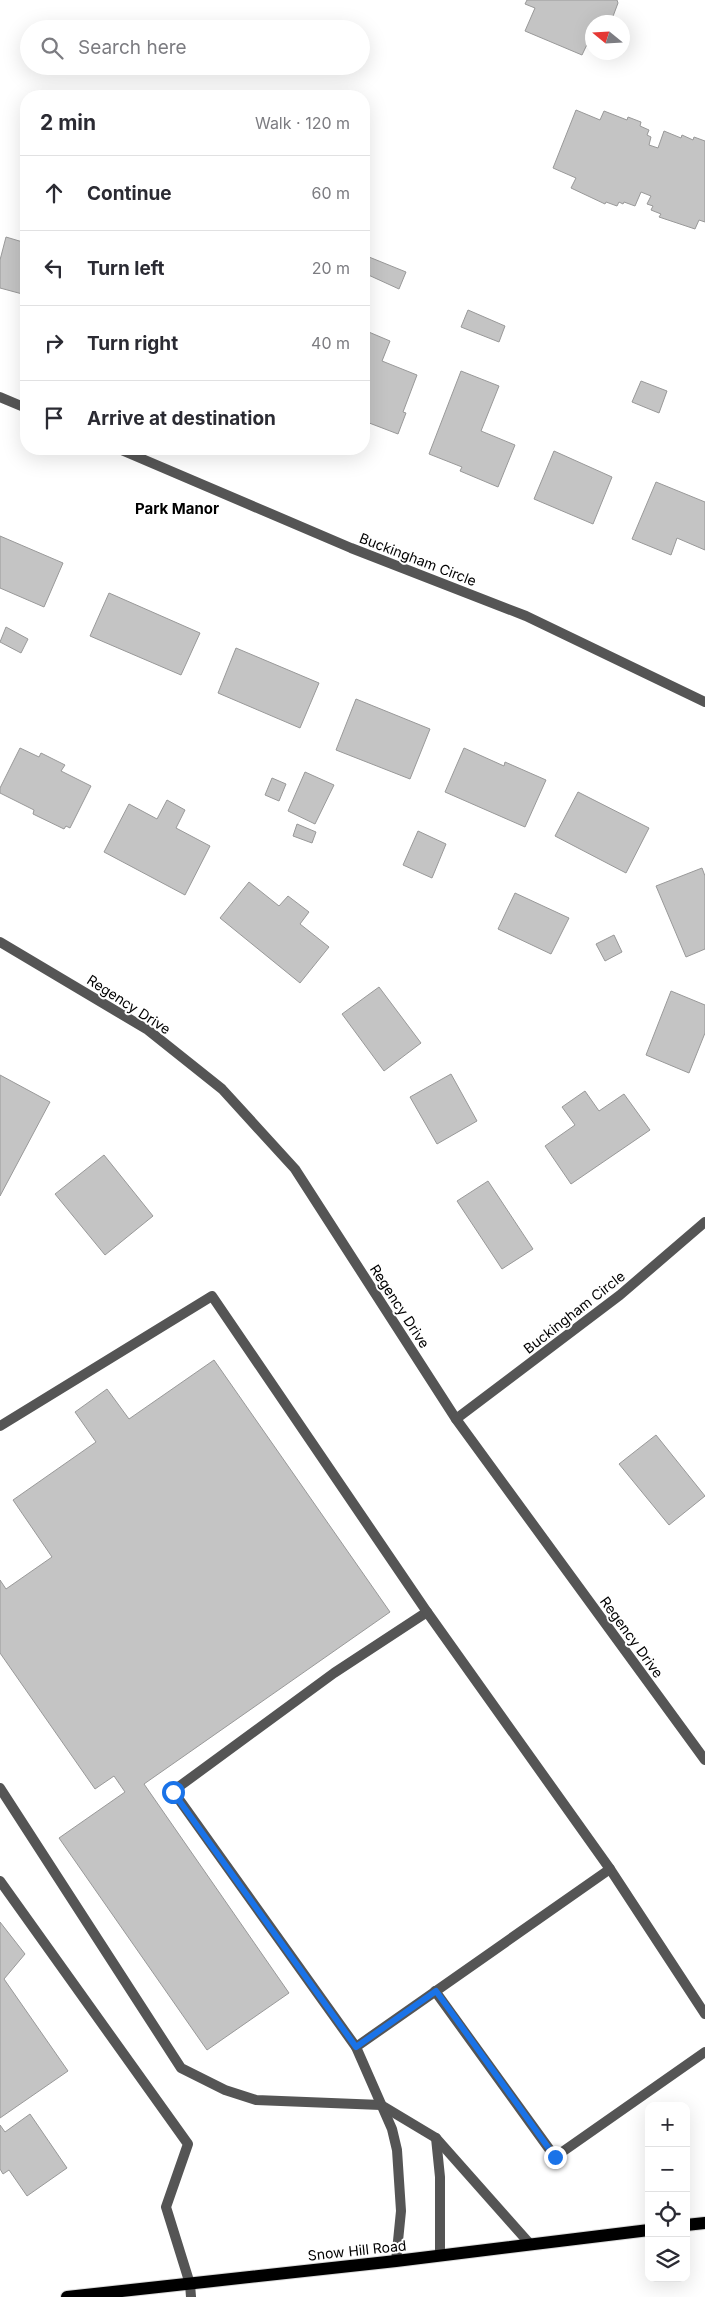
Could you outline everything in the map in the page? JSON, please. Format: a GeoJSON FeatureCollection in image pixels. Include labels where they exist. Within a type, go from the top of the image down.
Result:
{"type":"FeatureCollection","features":[{"type":"Feature","properties":{"kind":"main road"},"geometry":{"type":"LineString","coordinates":[[690,2225],[705,2223]]}},
{"type":"Feature","properties":{"kind":"main road","name":"Snow Hill Road"},"geometry":{"type":"LineString","coordinates":[[67,2297],[396,2261],[645,2230]]}},
{"type":"Feature","properties":{"kind":"street"},"geometry":{"type":"LineString","coordinates":[[0,397],[20,405]]}},
{"type":"Feature","properties":{"kind":"street","name":"Buckingham Circle"},"geometry":{"type":"LineString","coordinates":[[133,455],[351,548],[526,616],[705,702]]}},
{"type":"Feature","properties":{"kind":"street","name":"Regency Drive"},"geometry":{"type":"LineString","coordinates":[[0,942],[148,1030],[222,1089],[295,1169],[456,1419],[705,1760]]}},
{"type":"Feature","properties":{"kind":"street","name":"Buckingham Circle"},"geometry":{"type":"LineString","coordinates":[[456,1419],[620,1295],[705,1222]]}},
{"type":"Feature","properties":{"kind":"street"},"geometry":{"type":"LineString","coordinates":[[0,1426],[212,1296],[427,1612],[610,1869],[705,2014]]}},
{"type":"Feature","properties":{"kind":"street"},"geometry":{"type":"LineString","coordinates":[[396,2261],[401,2211],[400,2166],[392,2129],[356,2047],[173,1792],[334,1673],[427,1612]]}},
{"type":"Feature","properties":{"kind":"street"},"geometry":{"type":"LineString","coordinates":[[0,1788],[181,2068],[225,2090],[256,2100],[381,2104],[436,2138],[530,2244]]}},
{"type":"Feature","properties":{"kind":"street"},"geometry":{"type":"LineString","coordinates":[[356,2047],[610,1869]]}},
{"type":"Feature","properties":{"kind":"street"},"geometry":{"type":"LineString","coordinates":[[0,1881],[188,2144],[166,2207],[190,2284],[191,2297]]}},
{"type":"Feature","properties":{"kind":"street"},"geometry":{"type":"LineString","coordinates":[[436,1991],[555,2157],[705,2052]]}},
{"type":"Feature","properties":{"kind":"street"},"geometry":{"type":"LineString","coordinates":[[436,2138],[440,2177],[440,2255]]}},
{"type":"Feature","properties":{"kind":"building"},"geometry":{"type":"Polygon","coordinates":[[[527,0],[617,0],[618,3],[614,15],[585,15],[585,49],[582,55],[525,31],[535,8],[525,4],[527,0]]]}},
{"type":"Feature","properties":{"kind":"building"},"geometry":{"type":"Polygon","coordinates":[[[576,110],[600,120],[604,111],[627,120],[628,117],[641,122],[640,126],[649,130],[647,135],[651,137],[649,145],[658,148],[664,131],[681,138],[682,135],[693,140],[694,137],[705,141],[705,222],[699,220],[695,229],[659,217],[661,214],[651,210],[653,206],[647,204],[651,196],[641,192],[635,206],[619,202],[617,206],[606,202],[605,204],[571,188],[576,178],[553,168],[576,110]]]}},
{"type":"Feature","properties":{"kind":"building"},"geometry":{"type":"Polygon","coordinates":[[[6,237],[20,241],[20,293],[0,288],[0,260],[6,237]]]}},
{"type":"Feature","properties":{"kind":"building"},"geometry":{"type":"Polygon","coordinates":[[[370,257],[406,272],[399,289],[370,276],[370,257]]]}},
{"type":"Feature","properties":{"kind":"building"},"geometry":{"type":"Polygon","coordinates":[[[468,310],[505,326],[499,342],[461,327],[468,310]]]}},
{"type":"Feature","properties":{"kind":"building"},"geometry":{"type":"Polygon","coordinates":[[[370,333],[390,341],[382,361],[417,375],[403,412],[406,413],[398,434],[370,423],[370,333]]]}},
{"type":"Feature","properties":{"kind":"building"},"geometry":{"type":"Polygon","coordinates":[[[461,371],[499,386],[481,431],[515,445],[498,487],[460,471],[462,467],[429,454],[461,371]]]}},
{"type":"Feature","properties":{"kind":"building"},"geometry":{"type":"Polygon","coordinates":[[[641,381],[667,391],[659,413],[632,402],[641,381]]]}},
{"type":"Feature","properties":{"kind":"building"},"geometry":{"type":"Polygon","coordinates":[[[554,451],[612,477],[593,524],[534,499],[554,451]]]}},
{"type":"Feature","properties":{"kind":"building"},"geometry":{"type":"Polygon","coordinates":[[[656,482],[705,502],[705,550],[677,538],[671,555],[632,539],[656,482]]]}},
{"type":"Feature","properties":{"kind":"building"},"geometry":{"type":"Polygon","coordinates":[[[0,536],[63,563],[44,607],[0,588],[0,536]]]}},
{"type":"Feature","properties":{"kind":"building"},"geometry":{"type":"Polygon","coordinates":[[[109,593],[200,633],[181,675],[90,636],[109,593]]]}},
{"type":"Feature","properties":{"kind":"building"},"geometry":{"type":"Polygon","coordinates":[[[6,627],[28,639],[21,653],[0,642],[6,627]]]}},
{"type":"Feature","properties":{"kind":"building"},"geometry":{"type":"Polygon","coordinates":[[[236,648],[319,683],[300,728],[218,693],[236,648]]]}},
{"type":"Feature","properties":{"kind":"building"},"geometry":{"type":"Polygon","coordinates":[[[356,699],[430,729],[410,779],[336,750],[356,699]]]}},
{"type":"Feature","properties":{"kind":"building"},"geometry":{"type":"Polygon","coordinates":[[[20,748],[39,757],[41,753],[65,765],[61,771],[91,786],[70,828],[66,826],[64,829],[33,814],[34,810],[0,793],[0,788],[20,748]]]}},
{"type":"Feature","properties":{"kind":"building"},"geometry":{"type":"Polygon","coordinates":[[[464,748],[504,766],[505,762],[546,780],[525,827],[445,792],[464,748]]]}},
{"type":"Feature","properties":{"kind":"building"},"geometry":{"type":"Polygon","coordinates":[[[305,772],[334,785],[315,824],[288,811],[305,772]]]}},
{"type":"Feature","properties":{"kind":"building"},"geometry":{"type":"Polygon","coordinates":[[[272,778],[286,784],[279,801],[265,795],[272,778]]]}},
{"type":"Feature","properties":{"kind":"building"},"geometry":{"type":"Polygon","coordinates":[[[578,792],[649,828],[626,873],[555,836],[578,792]]]}},
{"type":"Feature","properties":{"kind":"building"},"geometry":{"type":"Polygon","coordinates":[[[167,800],[185,810],[176,828],[210,846],[185,895],[104,852],[129,804],[157,819],[167,800]]]}},
{"type":"Feature","properties":{"kind":"building"},"geometry":{"type":"Polygon","coordinates":[[[297,824],[316,832],[312,843],[293,836],[297,824]]]}},
{"type":"Feature","properties":{"kind":"building"},"geometry":{"type":"Polygon","coordinates":[[[418,831],[446,844],[432,878],[403,865],[418,831]]]}},
{"type":"Feature","properties":{"kind":"building"},"geometry":{"type":"Polygon","coordinates":[[[702,868],[705,876],[705,949],[686,957],[656,886],[702,868]]]}},
{"type":"Feature","properties":{"kind":"building"},"geometry":{"type":"Polygon","coordinates":[[[249,882],[279,906],[288,896],[309,912],[300,924],[329,947],[300,983],[220,918],[249,882]]]}},
{"type":"Feature","properties":{"kind":"building"},"geometry":{"type":"Polygon","coordinates":[[[515,893],[569,918],[551,954],[498,929],[515,893]]]}},
{"type":"Feature","properties":{"kind":"building"},"geometry":{"type":"Polygon","coordinates":[[[614,935],[622,952],[605,961],[596,944],[614,935]]]}},
{"type":"Feature","properties":{"kind":"building"},"geometry":{"type":"Polygon","coordinates":[[[379,987],[421,1043],[384,1071],[342,1014],[379,987]]]}},
{"type":"Feature","properties":{"kind":"building"},"geometry":{"type":"Polygon","coordinates":[[[671,991],[705,1005],[705,1033],[689,1073],[646,1055],[671,991]]]}},
{"type":"Feature","properties":{"kind":"building"},"geometry":{"type":"Polygon","coordinates":[[[451,1074],[477,1121],[437,1144],[410,1097],[451,1074]]]}},
{"type":"Feature","properties":{"kind":"building"},"geometry":{"type":"Polygon","coordinates":[[[0,1075],[50,1102],[0,1196],[0,1075]]]}},
{"type":"Feature","properties":{"kind":"building"},"geometry":{"type":"Polygon","coordinates":[[[585,1091],[599,1111],[624,1094],[650,1130],[571,1184],[545,1146],[575,1125],[562,1107],[585,1091]]]}},
{"type":"Feature","properties":{"kind":"building"},"geometry":{"type":"Polygon","coordinates":[[[104,1155],[153,1216],[105,1255],[55,1194],[104,1155]]]}},
{"type":"Feature","properties":{"kind":"building"},"geometry":{"type":"Polygon","coordinates":[[[488,1181],[533,1249],[502,1269],[457,1201],[488,1181]]]}},
{"type":"Feature","properties":{"kind":"building"},"geometry":{"type":"Polygon","coordinates":[[[214,1360],[390,1612],[144,1784],[289,1993],[207,2050],[59,1838],[125,1792],[114,1776],[95,1789],[0,1653],[0,1580],[6,1589],[52,1557],[13,1500],[96,1442],[75,1412],[107,1389],[129,1419],[214,1360]]]}},
{"type":"Feature","properties":{"kind":"building"},"geometry":{"type":"Polygon","coordinates":[[[656,1435],[705,1496],[669,1525],[619,1464],[656,1435]]]}},
{"type":"Feature","properties":{"kind":"building"},"geometry":{"type":"Polygon","coordinates":[[[0,1922],[25,1954],[4,1979],[68,2071],[0,2118],[0,1922]]]}},
{"type":"Feature","properties":{"kind":"building"},"geometry":{"type":"Polygon","coordinates":[[[30,2114],[67,2168],[27,2196],[9,2170],[3,2174],[0,2169],[0,2125],[5,2132],[30,2114]]]}},
{"type":"Feature","properties":{"kind":"district","name":"Park Manor"},"geometry":{"type":"Point","coordinates":[177,508]}},
{"type":"Feature","properties":{"kind":"route"},"geometry":{"type":"LineString","coordinates":[[173,1792],[356,2047],[436,1991],[555,2157]]}}]}
